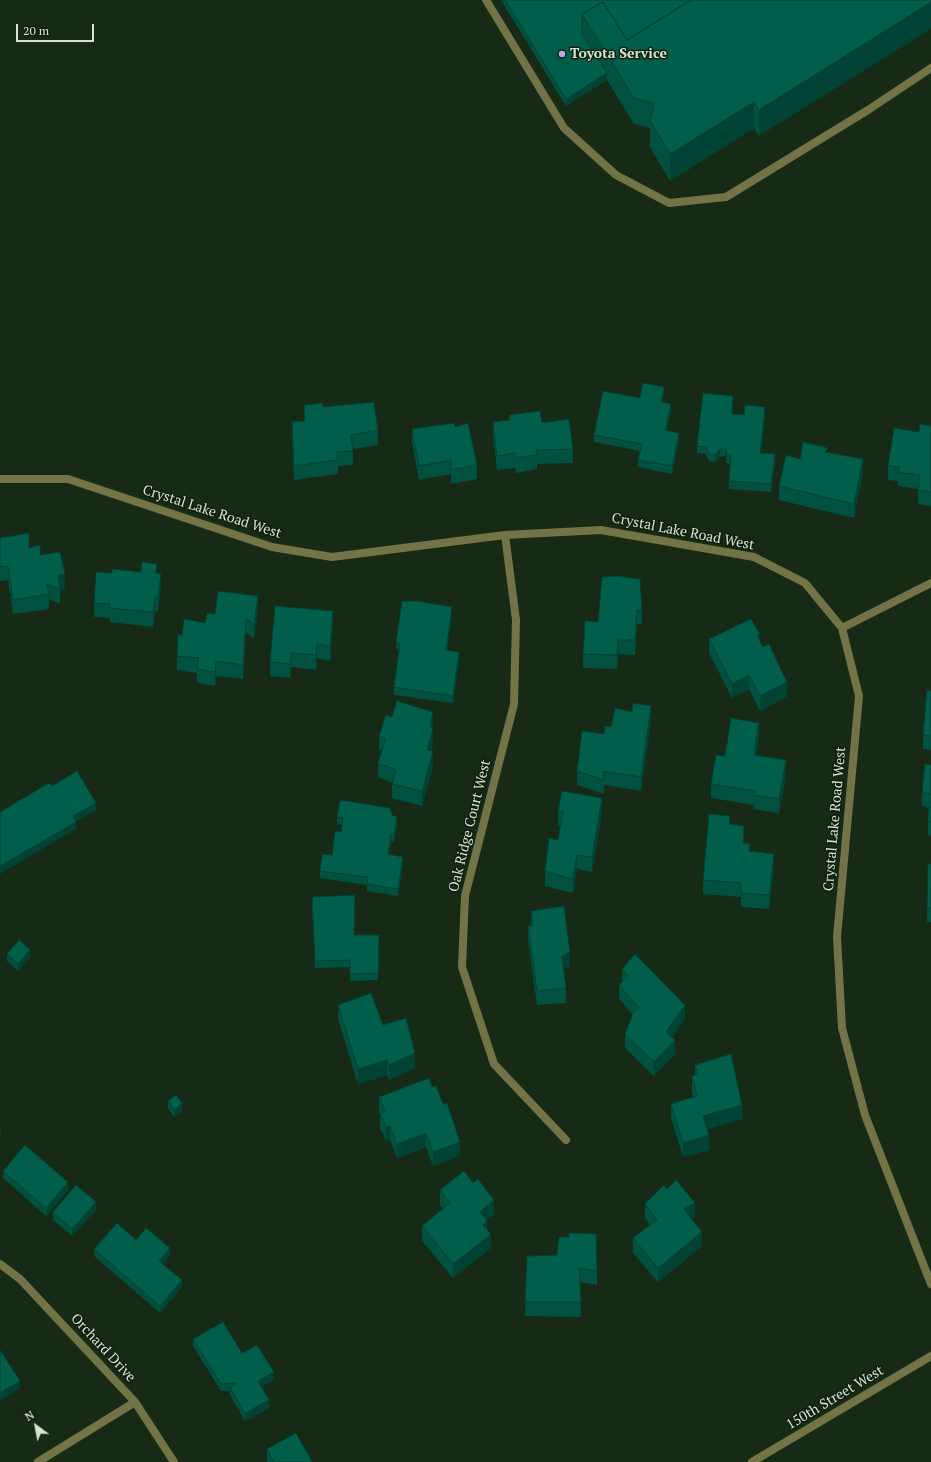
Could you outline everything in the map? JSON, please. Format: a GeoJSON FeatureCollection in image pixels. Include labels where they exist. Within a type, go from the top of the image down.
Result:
{"type":"FeatureCollection","features":[{"type":"Feature","properties":{"kind":"street"},"geometry":{"type":"LineString","coordinates":[[486,0],[564,128],[616,175],[669,203],[726,197],[868,110],[931,68]]}},
{"type":"Feature","properties":{"kind":"street","name":"Crystal Lake Road West"},"geometry":{"type":"LineString","coordinates":[[0,479],[68,479],[272,547],[332,557],[505,535],[601,530],[754,558],[805,583],[842,628],[859,696],[838,937],[842,1028],[864,1115],[931,1284]]}},
{"type":"Feature","properties":{"kind":"street","name":"Oak Ridge Court West"},"geometry":{"type":"LineString","coordinates":[[505,535],[516,620],[514,704],[465,896],[462,967],[494,1064],[566,1140]]}},
{"type":"Feature","properties":{"kind":"street"},"geometry":{"type":"LineString","coordinates":[[842,628],[931,583]]}},
{"type":"Feature","properties":{"kind":"street","name":"Orchard Drive"},"geometry":{"type":"LineString","coordinates":[[0,1264],[20,1279],[136,1402],[174,1462]]}},
{"type":"Feature","properties":{"kind":"street","name":"150th Street West"},"geometry":{"type":"LineString","coordinates":[[752,1462],[931,1356]]}},
{"type":"Feature","properties":{"kind":"street"},"geometry":{"type":"LineString","coordinates":[[38,1462],[136,1402]]}},
{"type":"Feature","properties":{"kind":"building","name":"Toyota Service"},"geometry":{"type":"Polygon","coordinates":[[[505,0],[691,0],[627,40],[603,2],[582,14],[582,34],[607,73],[566,99],[505,0]]]}},
{"type":"Feature","properties":{"kind":"building"},"geometry":{"type":"Polygon","coordinates":[[[691,0],[931,0],[931,2],[759,110],[754,102],[670,154],[650,121],[654,103],[634,98],[582,14],[603,2],[627,40],[691,0]]]}},
{"type":"Feature","properties":{"kind":"building"},"geometry":{"type":"Polygon","coordinates":[[[643,383],[664,387],[661,402],[671,404],[665,430],[679,433],[672,466],[638,460],[642,444],[594,435],[603,391],[640,398],[643,383]]]}},
{"type":"Feature","properties":{"kind":"building"},"geometry":{"type":"Polygon","coordinates":[[[703,393],[733,396],[732,414],[744,415],[745,405],[765,407],[760,453],[775,454],[771,484],[729,481],[731,456],[726,455],[727,449],[720,449],[715,455],[709,454],[706,447],[697,446],[703,393]]]}},
{"type":"Feature","properties":{"kind":"building"},"geometry":{"type":"Polygon","coordinates":[[[374,402],[378,430],[351,435],[353,451],[337,452],[338,460],[294,466],[292,422],[305,421],[304,405],[322,403],[323,407],[374,402]]]}},
{"type":"Feature","properties":{"kind":"building"},"geometry":{"type":"Polygon","coordinates":[[[540,411],[542,423],[569,419],[573,449],[536,450],[537,455],[516,458],[515,453],[497,456],[493,422],[510,420],[509,415],[540,411]]]}},
{"type":"Feature","properties":{"kind":"building"},"geometry":{"type":"Polygon","coordinates":[[[454,423],[455,427],[468,423],[477,465],[451,470],[451,460],[419,466],[412,429],[454,423]]]}},
{"type":"Feature","properties":{"kind":"building"},"geometry":{"type":"Polygon","coordinates":[[[920,424],[931,426],[931,492],[918,490],[920,475],[898,472],[899,467],[888,466],[894,428],[919,432],[920,424]]]}},
{"type":"Feature","properties":{"kind":"building"},"geometry":{"type":"Polygon","coordinates":[[[803,442],[828,448],[825,452],[863,459],[854,504],[779,486],[786,455],[800,459],[803,442]]]}},
{"type":"Feature","properties":{"kind":"building"},"geometry":{"type":"Polygon","coordinates":[[[29,533],[29,548],[40,545],[40,555],[60,552],[65,574],[58,576],[60,589],[47,584],[49,594],[13,600],[8,566],[0,567],[0,538],[29,533]]]}},
{"type":"Feature","properties":{"kind":"building"},"geometry":{"type":"Polygon","coordinates":[[[142,562],[157,564],[156,573],[161,574],[158,597],[155,597],[153,612],[110,608],[110,604],[94,603],[96,572],[112,573],[112,569],[141,572],[142,562]]]}},
{"type":"Feature","properties":{"kind":"building"},"geometry":{"type":"Polygon","coordinates":[[[617,576],[640,579],[642,610],[637,610],[635,640],[618,640],[617,655],[583,654],[585,621],[598,622],[602,577],[617,576]]]}},
{"type":"Feature","properties":{"kind":"building"},"geometry":{"type":"Polygon","coordinates":[[[218,591],[258,596],[254,624],[246,619],[243,665],[216,661],[215,672],[197,669],[199,658],[177,656],[178,634],[182,636],[184,619],[205,623],[207,613],[215,614],[218,591]]]}},
{"type":"Feature","properties":{"kind":"building"},"geometry":{"type":"Polygon","coordinates":[[[402,601],[417,601],[452,607],[446,650],[459,652],[453,696],[394,687],[400,643],[396,642],[402,601]]]}},
{"type":"Feature","properties":{"kind":"building"},"geometry":{"type":"Polygon","coordinates":[[[275,606],[333,611],[330,646],[317,644],[316,655],[291,653],[290,664],[270,662],[275,606]]]}},
{"type":"Feature","properties":{"kind":"building"},"geometry":{"type":"Polygon","coordinates":[[[751,619],[760,634],[757,636],[763,647],[769,644],[787,682],[760,696],[749,675],[732,684],[709,639],[751,619]]]}},
{"type":"Feature","properties":{"kind":"building"},"geometry":{"type":"Polygon","coordinates":[[[927,690],[931,691],[931,736],[923,735],[927,690]]]}},
{"type":"Feature","properties":{"kind":"building"},"geometry":{"type":"Polygon","coordinates":[[[397,701],[433,712],[430,727],[433,728],[427,750],[433,751],[422,791],[392,784],[396,770],[378,763],[386,739],[379,736],[386,715],[392,717],[397,701]]]}},
{"type":"Feature","properties":{"kind":"building"},"geometry":{"type":"Polygon","coordinates":[[[633,703],[651,706],[641,777],[603,771],[604,780],[577,771],[582,731],[604,734],[605,726],[611,727],[615,708],[632,712],[633,703]]]}},
{"type":"Feature","properties":{"kind":"building"},"geometry":{"type":"Polygon","coordinates":[[[731,718],[759,723],[754,755],[786,760],[779,799],[754,795],[755,791],[711,784],[716,755],[725,756],[731,718]]]}},
{"type":"Feature","properties":{"kind":"building"},"geometry":{"type":"Polygon","coordinates":[[[925,764],[931,765],[931,794],[922,792],[925,764]]]}},
{"type":"Feature","properties":{"kind":"building"},"geometry":{"type":"Polygon","coordinates":[[[77,771],[96,803],[73,816],[76,822],[0,866],[0,812],[49,783],[52,786],[77,771]]]}},
{"type":"Feature","properties":{"kind":"building"},"geometry":{"type":"Polygon","coordinates":[[[562,791],[602,798],[592,857],[577,855],[573,879],[545,871],[549,838],[558,840],[563,812],[558,811],[562,791]]]}},
{"type":"Feature","properties":{"kind":"building"},"geometry":{"type":"Polygon","coordinates":[[[340,800],[390,808],[392,815],[397,817],[394,835],[391,834],[388,854],[403,857],[398,889],[367,884],[368,877],[320,871],[322,854],[332,855],[335,831],[341,832],[343,818],[337,817],[340,800]]]}},
{"type":"Feature","properties":{"kind":"building"},"geometry":{"type":"Polygon","coordinates":[[[929,807],[931,808],[931,822],[928,821],[929,807]]]}},
{"type":"Feature","properties":{"kind":"building"},"geometry":{"type":"Polygon","coordinates":[[[709,814],[730,816],[729,824],[744,826],[743,843],[750,844],[749,851],[774,854],[769,895],[741,893],[741,883],[703,880],[709,814]]]}},
{"type":"Feature","properties":{"kind":"building"},"geometry":{"type":"Polygon","coordinates":[[[928,864],[931,864],[931,908],[927,908],[928,864]]]}},
{"type":"Feature","properties":{"kind":"building"},"geometry":{"type":"Polygon","coordinates":[[[355,895],[354,935],[379,935],[378,973],[350,974],[350,960],[315,961],[312,897],[355,895]]]}},
{"type":"Feature","properties":{"kind":"building"},"geometry":{"type":"Polygon","coordinates":[[[564,906],[570,952],[562,956],[566,988],[537,991],[528,926],[533,926],[531,911],[564,906]]]}},
{"type":"Feature","properties":{"kind":"building"},"geometry":{"type":"Polygon","coordinates":[[[19,940],[30,950],[18,964],[7,954],[19,940]]]}},
{"type":"Feature","properties":{"kind":"building"},"geometry":{"type":"Polygon","coordinates":[[[635,954],[685,1005],[666,1032],[675,1040],[654,1062],[625,1034],[634,1011],[639,1008],[619,985],[628,976],[622,969],[635,954]]]}},
{"type":"Feature","properties":{"kind":"building"},"geometry":{"type":"Polygon","coordinates":[[[371,993],[383,1025],[406,1018],[415,1053],[389,1065],[387,1060],[358,1069],[338,1005],[371,993]]]}},
{"type":"Feature","properties":{"kind":"building"},"geometry":{"type":"Polygon","coordinates":[[[731,1054],[742,1105],[703,1116],[709,1135],[683,1143],[671,1104],[697,1096],[692,1076],[698,1074],[695,1065],[731,1054]]]}},
{"type":"Feature","properties":{"kind":"building"},"geometry":{"type":"Polygon","coordinates":[[[429,1078],[432,1087],[436,1086],[443,1104],[447,1103],[460,1142],[433,1152],[426,1133],[397,1144],[390,1126],[386,1127],[380,1113],[385,1111],[379,1097],[429,1078]]]}},
{"type":"Feature","properties":{"kind":"building"},"geometry":{"type":"Polygon","coordinates":[[[176,1095],[182,1103],[174,1110],[168,1101],[176,1095]]]}},
{"type":"Feature","properties":{"kind":"building"},"geometry":{"type":"Polygon","coordinates":[[[25,1145],[68,1182],[46,1208],[3,1171],[25,1145]]]}},
{"type":"Feature","properties":{"kind":"building"},"geometry":{"type":"Polygon","coordinates":[[[464,1171],[473,1183],[478,1179],[494,1200],[480,1212],[487,1221],[483,1225],[491,1234],[453,1264],[422,1226],[450,1203],[440,1190],[464,1171]]]}},
{"type":"Feature","properties":{"kind":"building"},"geometry":{"type":"Polygon","coordinates":[[[676,1180],[695,1203],[684,1209],[702,1232],[658,1268],[633,1238],[657,1220],[645,1204],[664,1185],[667,1189],[676,1180]]]}},
{"type":"Feature","properties":{"kind":"building"},"geometry":{"type":"Polygon","coordinates":[[[76,1185],[96,1202],[72,1229],[53,1212],[76,1185]]]}},
{"type":"Feature","properties":{"kind":"building"},"geometry":{"type":"Polygon","coordinates":[[[117,1223],[136,1240],[146,1228],[170,1248],[159,1261],[182,1280],[160,1306],[94,1249],[117,1223]]]}},
{"type":"Feature","properties":{"kind":"building"},"geometry":{"type":"Polygon","coordinates":[[[569,1233],[596,1234],[597,1271],[579,1268],[581,1302],[525,1302],[527,1256],[557,1255],[559,1237],[569,1237],[569,1233]]]}},
{"type":"Feature","properties":{"kind":"building"},"geometry":{"type":"Polygon","coordinates":[[[223,1322],[242,1353],[257,1345],[274,1372],[258,1381],[269,1400],[245,1413],[230,1388],[236,1383],[221,1384],[193,1339],[223,1322]]]}},
{"type":"Feature","properties":{"kind":"building"},"geometry":{"type":"Polygon","coordinates":[[[0,1350],[20,1381],[0,1393],[0,1350]]]}},
{"type":"Feature","properties":{"kind":"building"},"geometry":{"type":"Polygon","coordinates":[[[296,1433],[312,1462],[274,1462],[267,1449],[296,1433]]]}},
{"type":"Feature","properties":{"kind":"place","name":"Toyota Service"},"geometry":{"type":"Point","coordinates":[562,54]}}]}
